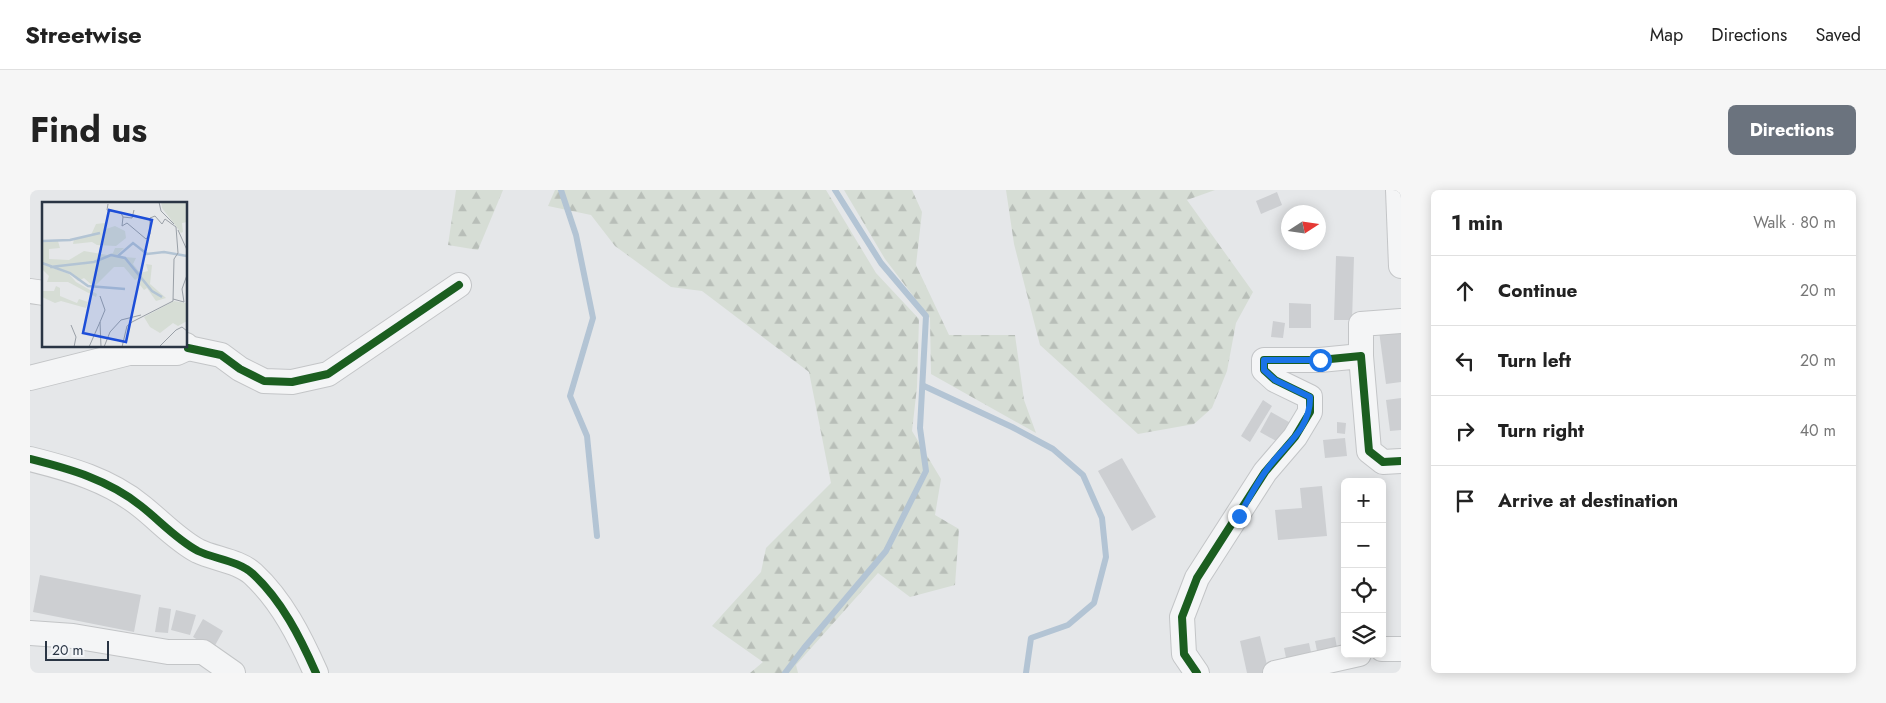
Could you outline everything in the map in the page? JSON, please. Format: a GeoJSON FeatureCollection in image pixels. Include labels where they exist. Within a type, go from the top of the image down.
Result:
{"type":"FeatureCollection","features":[{"type":"Feature","properties":{"kind":"street"},"geometry":{"type":"LineString","coordinates":[[1398,190],[1401,266]]}},
{"type":"Feature","properties":{"kind":"street"},"geometry":{"type":"LineString","coordinates":[[188,346],[221,355],[240,369],[264,381],[292,382],[328,374],[459,285]]}},
{"type":"Feature","properties":{"kind":"street"},"geometry":{"type":"LineString","coordinates":[[1401,321],[1361,324],[1361,356],[1369,451],[1383,462],[1401,461]]}},
{"type":"Feature","properties":{"kind":"street"},"geometry":{"type":"LineString","coordinates":[[30,378],[129,353],[176,353],[184,348]]}},
{"type":"Feature","properties":{"kind":"street"},"geometry":{"type":"LineString","coordinates":[[1197,673],[1184,654],[1182,617],[1197,578],[1265,472],[1296,437],[1310,412],[1310,397],[1275,380],[1264,370],[1264,360],[1320,360],[1361,356]]}},
{"type":"Feature","properties":{"kind":"street"},"geometry":{"type":"LineString","coordinates":[[30,459],[66,468],[104,482],[140,504],[197,550],[251,572],[268,588],[288,617],[316,673]]}},
{"type":"Feature","properties":{"kind":"street"},"geometry":{"type":"LineString","coordinates":[[30,633],[73,636],[168,652],[203,652],[233,673]]}},
{"type":"Feature","properties":{"kind":"street"},"geometry":{"type":"LineString","coordinates":[[1386,649],[1401,649]]}},
{"type":"Feature","properties":{"kind":"street"},"geometry":{"type":"LineString","coordinates":[[1275,673],[1341,658]]}},
{"type":"Feature","properties":{"kind":"green space"},"geometry":{"type":"Polygon","coordinates":[[[456,190],[503,190],[478,250],[448,245],[456,190]]]}},
{"type":"Feature","properties":{"kind":"green space"},"geometry":{"type":"Polygon","coordinates":[[[555,190],[826,190],[876,273],[919,319],[917,387],[912,431],[941,479],[935,515],[959,529],[955,585],[910,597],[878,573],[796,665],[798,673],[750,673],[763,662],[712,626],[761,572],[766,548],[831,483],[809,372],[702,291],[671,287],[615,246],[591,215],[548,206],[555,190]]]}},
{"type":"Feature","properties":{"kind":"green space"},"geometry":{"type":"Polygon","coordinates":[[[844,190],[912,190],[922,212],[916,265],[949,335],[1015,335],[1024,400],[1036,433],[931,374],[930,318],[885,259],[844,190]]]}},
{"type":"Feature","properties":{"kind":"green space"},"geometry":{"type":"Polygon","coordinates":[[[1006,190],[1215,190],[1187,200],[1253,292],[1236,323],[1227,371],[1212,408],[1194,424],[1138,434],[1040,345],[1014,244],[1006,190]]]}},
{"type":"Feature","properties":{"kind":"building"},"geometry":{"type":"Polygon","coordinates":[[[1277,192],[1282,205],[1261,214],[1256,201],[1277,192]]]}},
{"type":"Feature","properties":{"kind":"building"},"geometry":{"type":"Polygon","coordinates":[[[1336,256],[1354,257],[1352,320],[1334,320],[1336,256]]]}},
{"type":"Feature","properties":{"kind":"building"},"geometry":{"type":"Polygon","coordinates":[[[1289,303],[1311,304],[1311,328],[1289,328],[1289,303]]]}},
{"type":"Feature","properties":{"kind":"building"},"geometry":{"type":"Polygon","coordinates":[[[1273,321],[1285,323],[1283,338],[1271,337],[1273,321]]]}},
{"type":"Feature","properties":{"kind":"building"},"geometry":{"type":"Polygon","coordinates":[[[1401,328],[1401,382],[1386,384],[1379,331],[1401,328]]]}},
{"type":"Feature","properties":{"kind":"building"},"geometry":{"type":"Polygon","coordinates":[[[1401,398],[1401,430],[1390,431],[1386,400],[1401,398]]]}},
{"type":"Feature","properties":{"kind":"building"},"geometry":{"type":"Polygon","coordinates":[[[1263,400],[1272,406],[1250,442],[1241,436],[1263,400]]]}},
{"type":"Feature","properties":{"kind":"building"},"geometry":{"type":"Polygon","coordinates":[[[1271,412],[1296,426],[1285,446],[1260,432],[1271,412]]]}},
{"type":"Feature","properties":{"kind":"building"},"geometry":{"type":"Polygon","coordinates":[[[1337,422],[1346,423],[1345,434],[1337,433],[1337,422]]]}},
{"type":"Feature","properties":{"kind":"building"},"geometry":{"type":"Polygon","coordinates":[[[1345,438],[1347,456],[1325,458],[1323,440],[1345,438]]]}},
{"type":"Feature","properties":{"kind":"building"},"geometry":{"type":"Polygon","coordinates":[[[1122,458],[1156,517],[1132,531],[1098,471],[1122,458]]]}},
{"type":"Feature","properties":{"kind":"building"},"geometry":{"type":"Polygon","coordinates":[[[1322,486],[1327,536],[1278,540],[1275,510],[1302,508],[1300,488],[1322,486]]]}},
{"type":"Feature","properties":{"kind":"building"},"geometry":{"type":"Polygon","coordinates":[[[40,575],[141,595],[134,632],[33,612],[40,575]]]}},
{"type":"Feature","properties":{"kind":"building"},"geometry":{"type":"Polygon","coordinates":[[[159,607],[171,609],[168,633],[155,632],[159,607]]]}},
{"type":"Feature","properties":{"kind":"building"},"geometry":{"type":"Polygon","coordinates":[[[176,610],[196,615],[190,635],[171,630],[176,610]]]}},
{"type":"Feature","properties":{"kind":"building"},"geometry":{"type":"Polygon","coordinates":[[[203,619],[223,631],[213,649],[193,637],[203,619]]]}},
{"type":"Feature","properties":{"kind":"building"},"geometry":{"type":"Polygon","coordinates":[[[1260,636],[1269,673],[1247,673],[1240,641],[1260,636]]]}},
{"type":"Feature","properties":{"kind":"building"},"geometry":{"type":"Polygon","coordinates":[[[1335,637],[1339,658],[1319,661],[1315,641],[1335,637]]]}},
{"type":"Feature","properties":{"kind":"building"},"geometry":{"type":"Polygon","coordinates":[[[1309,643],[1314,666],[1289,672],[1284,648],[1309,643]]]}},
{"type":"Feature","properties":{"kind":"waterway"},"geometry":{"type":"LineString","coordinates":[[561,190],[576,235],[593,318],[570,396],[587,436],[597,536]]}},
{"type":"Feature","properties":{"kind":"waterway"},"geometry":{"type":"LineString","coordinates":[[785,673],[886,551],[926,471],[920,428],[926,316],[881,263],[835,190]]}},
{"type":"Feature","properties":{"kind":"waterway"},"geometry":{"type":"LineString","coordinates":[[924,386],[1012,427],[1053,449],[1083,475],[1102,518],[1106,557],[1094,603],[1068,625],[1031,638],[1026,673]]}},
{"type":"Feature","properties":{"kind":"cycle path"},"geometry":{"type":"LineString","coordinates":[[188,348],[221,355],[240,369],[264,381],[292,382],[328,374],[459,285]]}},
{"type":"Feature","properties":{"kind":"cycle path"},"geometry":{"type":"LineString","coordinates":[[1197,673],[1184,654],[1182,617],[1197,578],[1265,472],[1295,437],[1310,412],[1310,397],[1275,380],[1264,370],[1264,360],[1320,360],[1361,356],[1369,451],[1383,462],[1401,461]]}},
{"type":"Feature","properties":{"kind":"cycle path"},"geometry":{"type":"LineString","coordinates":[[30,459],[89,476],[116,489],[141,506],[175,536],[198,551],[234,563],[253,574],[273,596],[297,633],[316,673]]}},
{"type":"Feature","properties":{"kind":"route"},"geometry":{"type":"LineString","coordinates":[[1239,516],[1265,472],[1296,437],[1310,412],[1310,397],[1275,380],[1264,370],[1264,360],[1320,360]]}}]}
